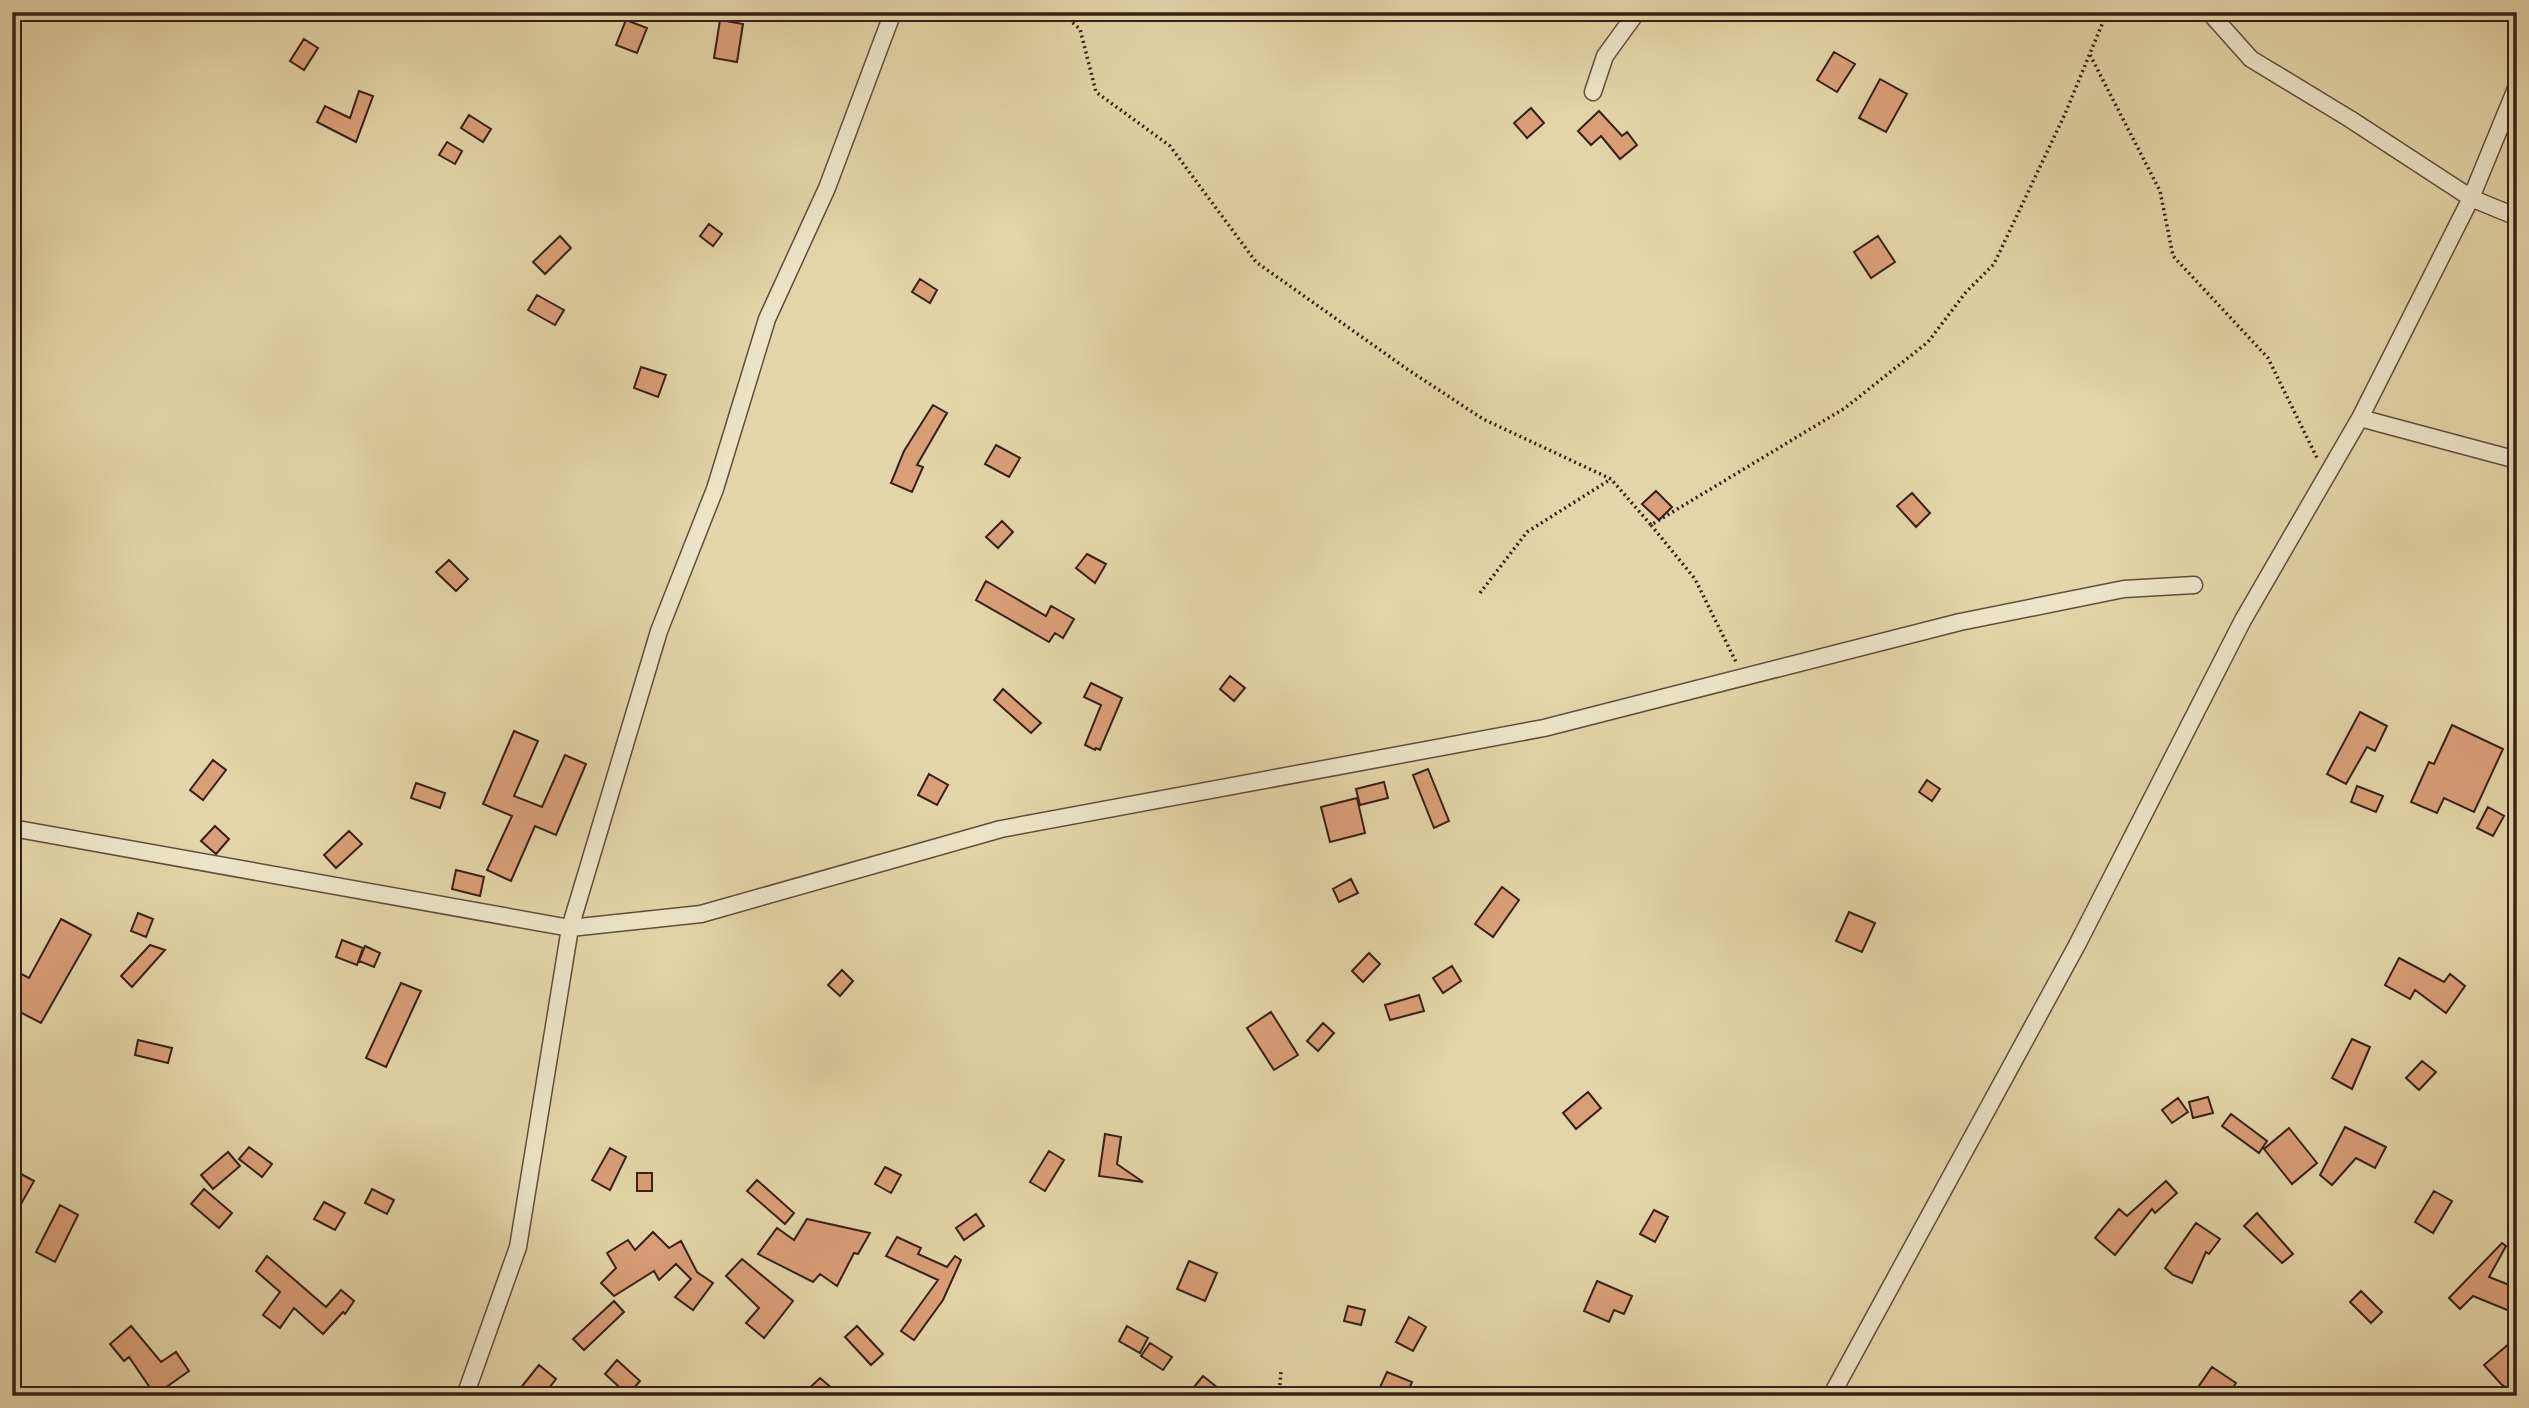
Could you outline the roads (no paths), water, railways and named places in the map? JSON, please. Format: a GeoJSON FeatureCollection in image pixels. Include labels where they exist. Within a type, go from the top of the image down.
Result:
{"type":"FeatureCollection","features":[{"type":"Feature","properties":{"kind":"street"},"geometry":{"type":"LineString","coordinates":[[465,1396],[518,1247],[570,928],[659,631],[715,489],[767,319],[827,188],[893,12]]}},
{"type":"Feature","properties":{"kind":"street"},"geometry":{"type":"LineString","coordinates":[[1593,92],[1605,56],[1637,12]]}},
{"type":"Feature","properties":{"kind":"street"},"geometry":{"type":"LineString","coordinates":[[2209,12],[2251,59],[2350,119],[2471,198],[2517,217]]}},
{"type":"Feature","properties":{"kind":"street"},"geometry":{"type":"LineString","coordinates":[[1831,1396],[2077,945],[2244,621],[2360,418],[2471,198],[2517,86]]}},
{"type":"Feature","properties":{"kind":"street"},"geometry":{"type":"LineString","coordinates":[[2360,418],[2517,460]]}},
{"type":"Feature","properties":{"kind":"street"},"geometry":{"type":"LineString","coordinates":[[12,828],[570,928],[701,914],[1000,829],[1544,728],[1960,622],[2124,589],[2194,584]]}}]}
